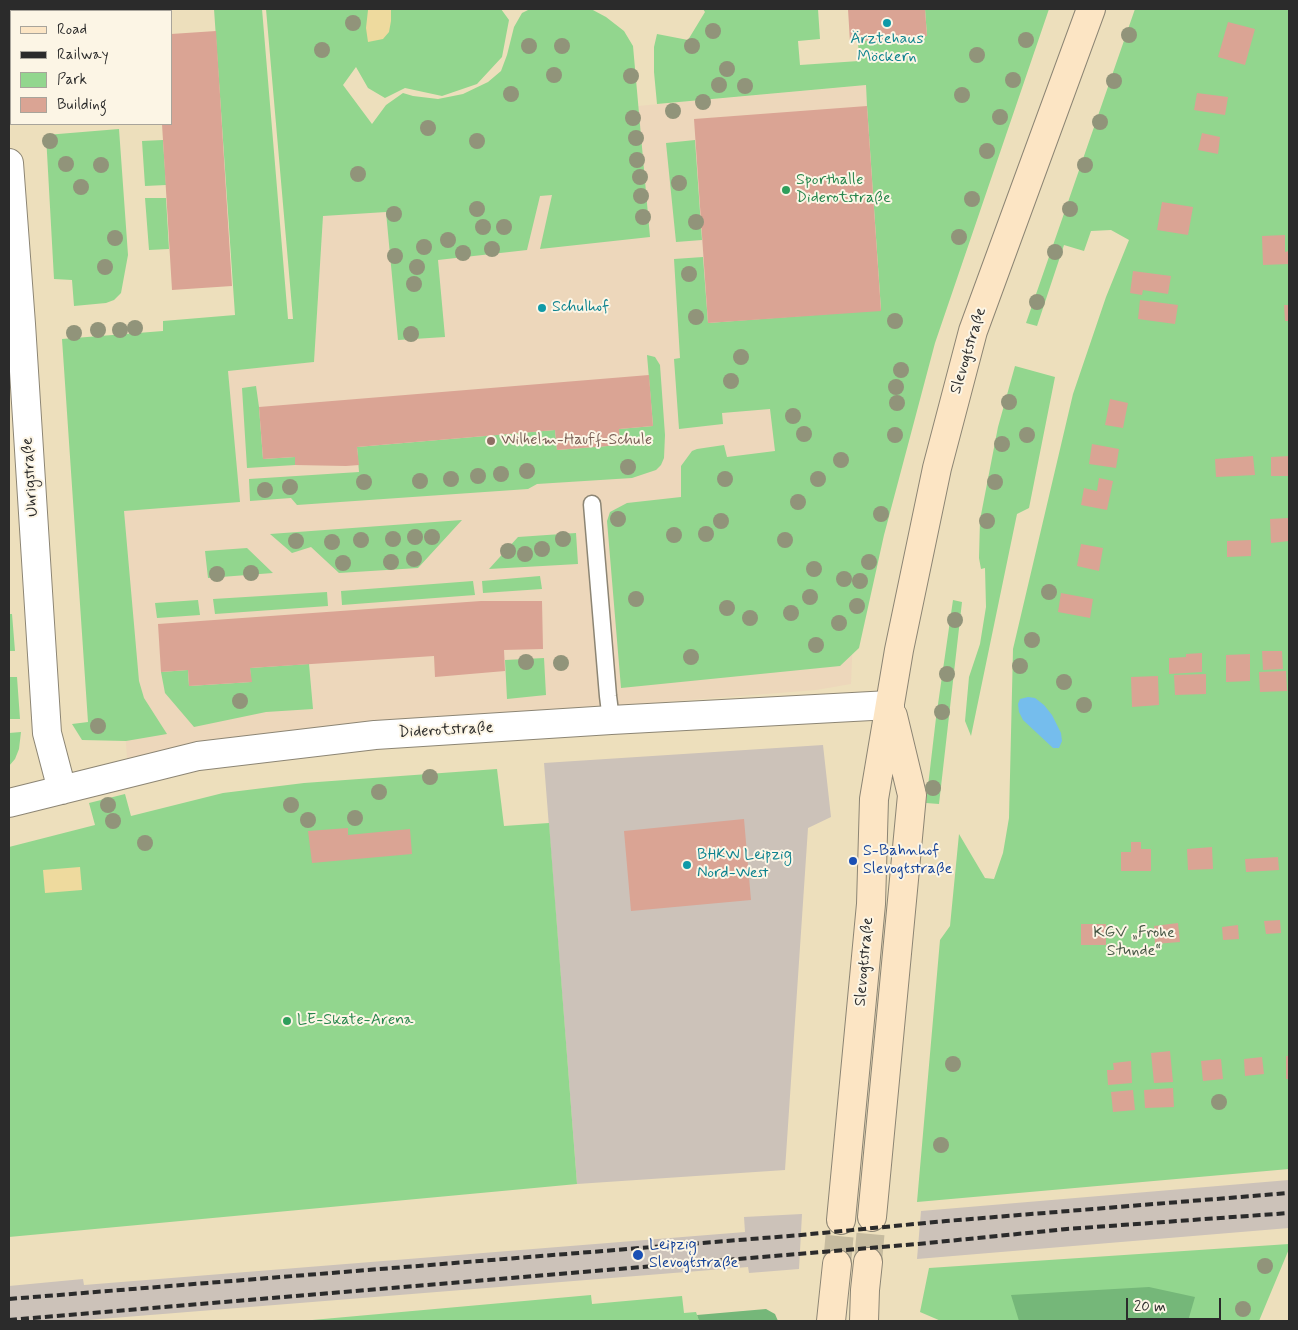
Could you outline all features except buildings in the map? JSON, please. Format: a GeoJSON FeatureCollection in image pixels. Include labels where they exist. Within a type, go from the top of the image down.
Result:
{"type":"FeatureCollection","features":[{"type":"Feature","properties":{"kind":"main road","name":"Slevogtstraße"},"geometry":{"type":"LineString","coordinates":[[842,1220],[870,904],[874,799],[899,650],[937,468],[973,331],[1091,9]]}},
{"type":"Feature","properties":{"kind":"main road","name":"Slevogtstraße"},"geometry":{"type":"LineString","coordinates":[[872,1217],[912,795],[890,705]]}},
{"type":"Feature","properties":{"kind":"main road"},"geometry":{"type":"LineString","coordinates":[[864,1321],[868,1262]]}},
{"type":"Feature","properties":{"kind":"main road"},"geometry":{"type":"LineString","coordinates":[[831,1321],[837,1264]]}},
{"type":"Feature","properties":{"kind":"street","name":"Uhrigstraße"},"geometry":{"type":"LineString","coordinates":[[9,163],[47,733],[62,790]]}},
{"type":"Feature","properties":{"kind":"street","name":"Diderotstraße"},"geometry":{"type":"LineString","coordinates":[[9,803],[198,756],[375,735],[890,705]]}},
{"type":"Feature","properties":{"kind":"lane"},"geometry":{"type":"LineString","coordinates":[[592,504],[611,720]]}},
{"type":"Feature","properties":{"kind":"shaded area","name":"Wilhelm-Hauff-Schule"},"geometry":{"type":"Polygon","coordinates":[[[866,85],[881,311],[855,587],[851,684],[816,690],[278,733],[127,758],[101,382],[314,362],[326,169],[638,106],[866,85]]]}},
{"type":"Feature","properties":{"kind":"shaded area"},"geometry":{"type":"Polygon","coordinates":[[[823,745],[831,817],[808,828],[785,1170],[577,1184],[544,763],[823,745]]]}},
{"type":"Feature","properties":{"kind":"shaded area"},"geometry":{"type":"Polygon","coordinates":[[[1289,1180],[1289,1228],[917,1259],[921,1211],[1289,1180]]]}},
{"type":"Feature","properties":{"kind":"shaded area"},"geometry":{"type":"Polygon","coordinates":[[[802,1214],[799,1269],[749,1273],[748,1267],[88,1321],[9,1321],[9,1286],[83,1279],[84,1285],[745,1232],[744,1217],[802,1214]]]}},
{"type":"Feature","properties":{"kind":"green space"},"geometry":{"type":"Polygon","coordinates":[[[214,9],[262,9],[288,319],[293,319],[266,9],[501,9],[509,20],[502,57],[477,84],[442,96],[405,88],[385,98],[368,88],[356,67],[343,85],[372,124],[386,105],[403,93],[438,99],[463,94],[488,82],[501,71],[514,27],[522,13],[530,9],[591,9],[606,17],[624,31],[633,46],[650,237],[540,249],[552,195],[540,196],[527,250],[438,260],[445,337],[398,340],[386,212],[323,216],[314,362],[228,371],[240,502],[124,511],[139,681],[144,698],[167,734],[126,741],[82,740],[72,724],[88,722],[62,339],[163,331],[163,321],[235,315],[214,9]]]}},
{"type":"Feature","properties":{"kind":"green space"},"geometry":{"type":"Polygon","coordinates":[[[703,9],[818,9],[820,39],[798,41],[800,65],[859,61],[858,41],[927,36],[925,9],[1049,9],[935,343],[884,535],[859,648],[840,666],[621,688],[607,521],[610,512],[627,503],[681,497],[681,466],[692,451],[697,449],[724,445],[727,457],[775,451],[770,409],[722,413],[723,424],[679,429],[674,359],[680,358],[674,259],[703,257],[708,323],[881,310],[866,85],[657,104],[654,47],[657,34],[688,40],[705,12],[703,9]]]}},
{"type":"Feature","properties":{"kind":"green space","name":"KGV „Frohe Stunde“"},"geometry":{"type":"Polygon","coordinates":[[[1135,9],[1289,9],[1289,1169],[917,1202],[940,940],[950,926],[959,834],[985,878],[994,879],[1003,853],[1009,818],[1013,649],[1073,394],[1106,297],[1129,240],[1111,230],[1091,231],[1084,251],[1064,245],[1037,326],[1026,323],[1135,9]]]}},
{"type":"Feature","properties":{"kind":"green space"},"geometry":{"type":"Polygon","coordinates":[[[119,129],[128,255],[121,293],[114,300],[106,303],[74,306],[72,280],[54,279],[46,135],[119,129]]]}},
{"type":"Feature","properties":{"kind":"green space"},"geometry":{"type":"Polygon","coordinates":[[[163,140],[166,185],[145,186],[142,141],[163,140]]]}},
{"type":"Feature","properties":{"kind":"green space"},"geometry":{"type":"Polygon","coordinates":[[[695,140],[702,240],[676,242],[666,143],[695,140]]]}},
{"type":"Feature","properties":{"kind":"green space"},"geometry":{"type":"Polygon","coordinates":[[[145,198],[166,198],[169,249],[149,250],[145,198]]]}},
{"type":"Feature","properties":{"kind":"green space"},"geometry":{"type":"Polygon","coordinates":[[[647,355],[655,357],[660,365],[665,435],[664,458],[656,470],[632,478],[537,484],[528,489],[297,505],[291,498],[250,501],[249,479],[359,472],[357,447],[555,430],[557,450],[620,445],[619,429],[653,426],[647,355]]]}},
{"type":"Feature","properties":{"kind":"green space"},"geometry":{"type":"Polygon","coordinates":[[[1015,366],[1055,377],[1029,508],[1017,514],[971,736],[965,721],[969,677],[980,644],[986,607],[985,568],[981,569],[979,558],[980,520],[998,427],[1015,366]]]}},
{"type":"Feature","properties":{"kind":"green space"},"geometry":{"type":"Polygon","coordinates":[[[256,386],[263,459],[295,457],[295,465],[247,468],[242,388],[256,386]]]}},
{"type":"Feature","properties":{"kind":"green space"},"geometry":{"type":"Polygon","coordinates":[[[462,520],[418,568],[339,573],[311,547],[292,553],[270,534],[462,520]]]}},
{"type":"Feature","properties":{"kind":"green space"},"geometry":{"type":"Polygon","coordinates":[[[576,533],[578,564],[489,569],[518,537],[576,533]]]}},
{"type":"Feature","properties":{"kind":"green space"},"geometry":{"type":"Polygon","coordinates":[[[247,548],[273,573],[208,578],[205,551],[247,548]]]}},
{"type":"Feature","properties":{"kind":"green space"},"geometry":{"type":"Polygon","coordinates":[[[540,576],[542,589],[483,593],[482,581],[540,576]]]}},
{"type":"Feature","properties":{"kind":"green space"},"geometry":{"type":"Polygon","coordinates":[[[473,581],[475,595],[342,605],[341,591],[473,581]]]}},
{"type":"Feature","properties":{"kind":"green space"},"geometry":{"type":"Polygon","coordinates":[[[327,592],[328,606],[215,614],[213,599],[327,592]]]}},
{"type":"Feature","properties":{"kind":"green space"},"geometry":{"type":"Polygon","coordinates":[[[198,600],[200,615],[157,618],[155,603],[198,600]]]}},
{"type":"Feature","properties":{"kind":"green space"},"geometry":{"type":"Polygon","coordinates":[[[953,600],[962,602],[939,804],[926,803],[936,718],[953,600]]]}},
{"type":"Feature","properties":{"kind":"green space"},"geometry":{"type":"Polygon","coordinates":[[[9,614],[12,614],[15,651],[9,651],[9,614]]]}},
{"type":"Feature","properties":{"kind":"green space"},"geometry":{"type":"Polygon","coordinates":[[[544,658],[546,695],[507,699],[505,660],[544,658]]]}},
{"type":"Feature","properties":{"kind":"green space"},"geometry":{"type":"Polygon","coordinates":[[[309,664],[313,709],[266,712],[194,727],[165,693],[161,672],[188,670],[189,686],[251,682],[250,668],[309,664]]]}},
{"type":"Feature","properties":{"kind":"green space"},"geometry":{"type":"Polygon","coordinates":[[[9,677],[17,677],[20,719],[9,719],[9,677]]]}},
{"type":"Feature","properties":{"kind":"green space"},"geometry":{"type":"Polygon","coordinates":[[[21,732],[19,749],[15,759],[9,766],[9,733],[21,732]]]}},
{"type":"Feature","properties":{"kind":"green space","name":"LE-Skate-Arena"},"geometry":{"type":"Polygon","coordinates":[[[497,769],[504,826],[549,823],[577,1184],[9,1237],[9,847],[95,825],[89,803],[125,794],[131,816],[223,793],[304,783],[497,769]]]}},
{"type":"Feature","properties":{"kind":"green space"},"geometry":{"type":"Polygon","coordinates":[[[1289,1244],[1289,1249],[1259,1321],[941,1321],[920,1312],[929,1268],[1289,1244]]]}},
{"type":"Feature","properties":{"kind":"green space"},"geometry":{"type":"Polygon","coordinates":[[[1149,1287],[1195,1297],[1188,1321],[1019,1321],[1011,1295],[1149,1287]]]}},
{"type":"Feature","properties":{"kind":"green space"},"geometry":{"type":"Polygon","coordinates":[[[591,1295],[592,1304],[682,1296],[684,1313],[696,1312],[699,1321],[301,1321],[591,1295]]]}},
{"type":"Feature","properties":{"kind":"green space"},"geometry":{"type":"Polygon","coordinates":[[[766,1309],[775,1314],[778,1321],[699,1321],[697,1315],[766,1309]]]}},
{"type":"Feature","properties":{"kind":"sand"},"geometry":{"type":"Polygon","coordinates":[[[369,9],[391,9],[389,32],[383,39],[368,42],[366,28],[369,9]]]}},
{"type":"Feature","properties":{"kind":"sand"},"geometry":{"type":"Polygon","coordinates":[[[80,867],[82,890],[45,893],[43,870],[80,867]]]}},
{"type":"Feature","properties":{"kind":"water"},"geometry":{"type":"Polygon","coordinates":[[[1035,698],[1052,715],[1061,733],[1062,741],[1059,748],[1053,748],[1023,720],[1018,704],[1020,699],[1035,698]]]}},
{"type":"Feature","properties":{"kind":"tunnel"},"geometry":{"type":"LineString","coordinates":[[868,1262],[872,1217]]}},
{"type":"Feature","properties":{"kind":"tunnel"},"geometry":{"type":"LineString","coordinates":[[837,1264],[841,1220]]}},
{"type":"Feature","properties":{"kind":"railway"},"geometry":{"type":"LineString","coordinates":[[9,1299],[801,1235],[946,1221],[1289,1193]]}},
{"type":"Feature","properties":{"kind":"railway"},"geometry":{"type":"LineString","coordinates":[[9,1320],[918,1244],[1067,1229],[1289,1213]]}},
{"type":"Feature","properties":{"kind":"place","name":"Ärztehaus Möckern"},"geometry":{"type":"Point","coordinates":[887,23]}},
{"type":"Feature","properties":{"kind":"place","name":"Sporthalle Diderotstraße"},"geometry":{"type":"Point","coordinates":[786,190]}},
{"type":"Feature","properties":{"kind":"place","name":"Schulhof"},"geometry":{"type":"Point","coordinates":[542,308]}},
{"type":"Feature","properties":{"kind":"place","name":"Wilhelm-Hauff-Schule"},"geometry":{"type":"Point","coordinates":[491,441]}},
{"type":"Feature","properties":{"kind":"place","name":"S-Bahnhof Slevogtstraße"},"geometry":{"type":"Point","coordinates":[853,861]}},
{"type":"Feature","properties":{"kind":"place","name":"BHKW Leipzig Nord-West"},"geometry":{"type":"Point","coordinates":[687,865]}},
{"type":"Feature","properties":{"kind":"place","name":"LE-Skate-Arena"},"geometry":{"type":"Point","coordinates":[287,1021]}},
{"type":"Feature","properties":{"kind":"place","name":"Leipzig Slevogtstraße"},"geometry":{"type":"Point","coordinates":[638,1255]}}]}
